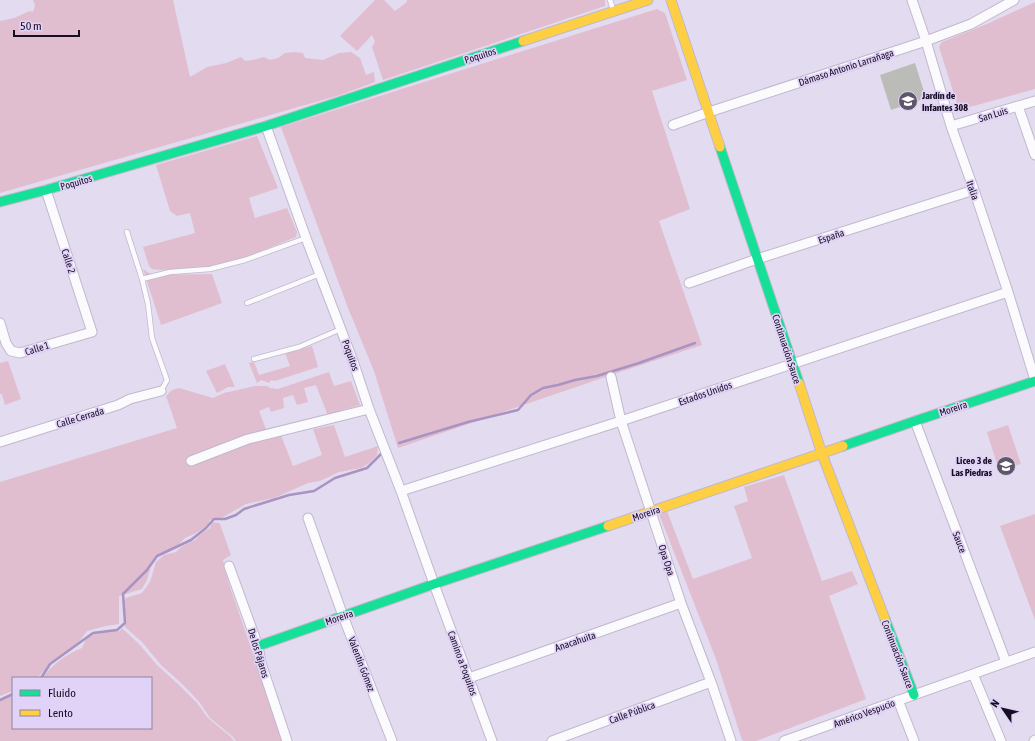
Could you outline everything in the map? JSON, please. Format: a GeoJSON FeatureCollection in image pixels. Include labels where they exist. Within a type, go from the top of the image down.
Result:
{"type":"FeatureCollection","features":[{"type":"Feature","properties":{"kind":"street","name":"Poquitos"},"geometry":{"type":"LineString","coordinates":[[0,202],[266,126],[648,0]]}},
{"type":"Feature","properties":{"kind":"street","name":"Continuación Sauce"},"geometry":{"type":"LineString","coordinates":[[671,0],[822,454],[914,695]]}},
{"type":"Feature","properties":{"kind":"street","name":"Italia"},"geometry":{"type":"LineString","coordinates":[[912,0],[926,41],[951,126],[1008,292],[1035,381]]}},
{"type":"Feature","properties":{"kind":"street","name":"Dámaso Antonio Larrañaga"},"geometry":{"type":"LineString","coordinates":[[674,125],[709,112],[926,41],[972,24],[1014,0]]}},
{"type":"Feature","properties":{"kind":"street","name":"San Luis"},"geometry":{"type":"LineString","coordinates":[[951,126],[1035,101]]}},
{"type":"Feature","properties":{"kind":"street"},"geometry":{"type":"LineString","coordinates":[[1018,106],[1035,155]]}},
{"type":"Feature","properties":{"kind":"street","name":"Poquitos"},"geometry":{"type":"LineString","coordinates":[[266,126],[434,584]]}},
{"type":"Feature","properties":{"kind":"street","name":"Calle 2"},"geometry":{"type":"LineString","coordinates":[[46,190],[92,332]]}},
{"type":"Feature","properties":{"kind":"street","name":"España"},"geometry":{"type":"LineString","coordinates":[[688,283],[757,259],[974,190]]}},
{"type":"Feature","properties":{"kind":"street","name":"Estados Unidos"},"geometry":{"type":"LineString","coordinates":[[401,491],[621,421],[1008,292]]}},
{"type":"Feature","properties":{"kind":"street","name":"Calle 1"},"geometry":{"type":"LineString","coordinates":[[0,323],[6,343],[11,351],[20,354],[92,332]]}},
{"type":"Feature","properties":{"kind":"street","name":"Opa Opa"},"geometry":{"type":"LineString","coordinates":[[611,377],[621,421],[681,603],[711,682],[731,741]]}},
{"type":"Feature","properties":{"kind":"street","name":"Moreira"},"geometry":{"type":"LineString","coordinates":[[258,646],[434,584],[651,512],[1035,381]]}},
{"type":"Feature","properties":{"kind":"street","name":"Calle Cerrada"},"geometry":{"type":"LineString","coordinates":[[0,442],[118,405],[130,399],[161,391]]}},
{"type":"Feature","properties":{"kind":"street"},"geometry":{"type":"LineString","coordinates":[[192,461],[248,439],[369,409]]}},
{"type":"Feature","properties":{"kind":"street","name":"Sauce"},"geometry":{"type":"LineString","coordinates":[[915,421],[1006,662]]}},
{"type":"Feature","properties":{"kind":"street","name":"Valentín Gómez"},"geometry":{"type":"LineString","coordinates":[[308,518],[343,616],[392,741]]}},
{"type":"Feature","properties":{"kind":"street","name":"De los Pájaros"},"geometry":{"type":"LineString","coordinates":[[229,566],[258,646],[261,663],[287,741]]}},
{"type":"Feature","properties":{"kind":"street","name":"Camino a Poquitos"},"geometry":{"type":"LineString","coordinates":[[434,584],[492,741]]}},
{"type":"Feature","properties":{"kind":"street","name":"Anacahuita"},"geometry":{"type":"LineString","coordinates":[[468,678],[681,603]]}},
{"type":"Feature","properties":{"kind":"street","name":"Américo Vespucio"},"geometry":{"type":"LineString","coordinates":[[784,741],[812,737],[898,700],[1035,652]]}},
{"type":"Feature","properties":{"kind":"street"},"geometry":{"type":"LineString","coordinates":[[973,674],[1001,741]]}},
{"type":"Feature","properties":{"kind":"street","name":"Calle Pública"},"geometry":{"type":"LineString","coordinates":[[552,741],[711,682]]}},
{"type":"Feature","properties":{"kind":"street"},"geometry":{"type":"LineString","coordinates":[[898,700],[914,741]]}},
{"type":"Feature","properties":{"kind":"lane"},"geometry":{"type":"LineString","coordinates":[[610,0],[613,11]]}},
{"type":"Feature","properties":{"kind":"lane"},"geometry":{"type":"LineString","coordinates":[[127,232],[142,279],[148,304],[152,338],[167,380],[161,391]]}},
{"type":"Feature","properties":{"kind":"lane"},"geometry":{"type":"LineString","coordinates":[[142,279],[170,272],[210,269],[245,260],[306,238]]}},
{"type":"Feature","properties":{"kind":"lane"},"geometry":{"type":"LineString","coordinates":[[247,303],[320,274]]}},
{"type":"Feature","properties":{"kind":"lane"},"geometry":{"type":"LineString","coordinates":[[254,359],[299,347],[341,329]]}},
{"type":"Feature","properties":{"kind":"shaded area"},"geometry":{"type":"Polygon","coordinates":[[[33,0],[173,0],[190,77],[207,67],[226,63],[241,57],[245,61],[264,57],[270,60],[278,58],[285,53],[295,52],[303,53],[305,58],[323,60],[339,53],[351,52],[360,58],[366,75],[374,72],[375,82],[340,95],[0,193],[0,21],[14,18],[30,11],[33,12],[35,5],[33,0]]]}},
{"type":"Feature","properties":{"kind":"shaded area"},"geometry":{"type":"Polygon","coordinates":[[[375,0],[384,0],[395,11],[407,2],[407,0],[605,0],[605,6],[383,80],[372,47],[375,42],[372,35],[357,51],[340,36],[375,0]]]}},
{"type":"Feature","properties":{"kind":"shaded area"},"geometry":{"type":"Polygon","coordinates":[[[1035,2],[1035,89],[959,110],[939,47],[942,42],[987,24],[1035,2]]]}},
{"type":"Feature","properties":{"kind":"shaded area"},"geometry":{"type":"Polygon","coordinates":[[[657,9],[665,13],[687,80],[652,91],[690,209],[659,221],[702,345],[398,448],[374,371],[348,308],[281,127],[657,9]]]}},
{"type":"Feature","properties":{"kind":"shaded area"},"geometry":{"type":"Polygon","coordinates":[[[257,136],[278,188],[249,198],[255,218],[287,208],[297,232],[296,237],[217,269],[152,269],[149,266],[143,247],[195,233],[190,213],[177,216],[170,211],[156,165],[257,136]]]}},
{"type":"Feature","properties":{"kind":"shaded area"},"geometry":{"type":"Polygon","coordinates":[[[143,269],[155,275],[212,274],[222,303],[161,325],[143,269]]]}},
{"type":"Feature","properties":{"kind":"shaded area"},"geometry":{"type":"Polygon","coordinates":[[[312,346],[318,367],[275,381],[271,380],[269,383],[261,380],[257,383],[249,363],[254,362],[259,375],[290,366],[285,353],[312,346]]]}},
{"type":"Feature","properties":{"kind":"shaded area"},"geometry":{"type":"Polygon","coordinates":[[[8,361],[21,399],[5,405],[2,394],[0,394],[0,363],[8,361]]]}},
{"type":"Feature","properties":{"kind":"shaded area"},"geometry":{"type":"Polygon","coordinates":[[[225,364],[235,387],[228,387],[217,393],[206,371],[225,364]]]}},
{"type":"Feature","properties":{"kind":"shaded area"},"geometry":{"type":"Polygon","coordinates":[[[329,372],[334,386],[351,381],[360,405],[328,416],[316,385],[304,388],[308,402],[297,405],[293,395],[283,398],[284,408],[271,412],[269,407],[259,411],[269,437],[274,438],[281,435],[293,466],[322,455],[313,429],[334,425],[345,457],[378,446],[377,455],[361,468],[339,472],[320,481],[308,483],[274,498],[246,504],[220,519],[210,520],[208,525],[185,538],[174,549],[160,553],[152,561],[147,580],[142,589],[119,596],[119,624],[87,631],[78,643],[49,665],[37,677],[12,677],[12,691],[0,696],[0,482],[177,428],[166,396],[172,390],[179,388],[213,398],[224,393],[255,386],[267,386],[278,389],[329,372]]]}},
{"type":"Feature","properties":{"kind":"shaded area"},"geometry":{"type":"Polygon","coordinates":[[[1008,425],[1021,464],[999,471],[987,432],[1008,425]]]}},
{"type":"Feature","properties":{"kind":"shaded area"},"geometry":{"type":"Polygon","coordinates":[[[784,475],[822,581],[852,571],[858,584],[829,596],[866,699],[756,741],[744,741],[742,740],[716,659],[659,514],[667,511],[693,579],[752,558],[734,506],[748,501],[744,487],[784,475]]]}},
{"type":"Feature","properties":{"kind":"shaded area"},"geometry":{"type":"Polygon","coordinates":[[[1035,514],[1035,620],[1000,526],[1035,514]]]}},
{"type":"Feature","properties":{"kind":"shaded area"},"geometry":{"type":"Polygon","coordinates":[[[212,522],[220,524],[231,555],[223,560],[229,584],[283,741],[236,741],[210,718],[200,703],[190,692],[161,665],[142,642],[125,627],[123,601],[126,598],[142,593],[150,582],[156,562],[164,555],[176,552],[181,547],[195,540],[210,528],[212,522]]]}},
{"type":"Feature","properties":{"kind":"shaded area"},"geometry":{"type":"Polygon","coordinates":[[[122,628],[140,645],[157,665],[197,703],[208,718],[234,741],[0,741],[0,701],[12,695],[12,729],[152,729],[152,677],[43,677],[60,660],[70,653],[82,648],[87,637],[103,631],[120,631],[122,628]]]}},
{"type":"Feature","properties":{"kind":"building"},"geometry":{"type":"Polygon","coordinates":[[[915,63],[926,98],[891,110],[880,75],[915,63]]]}},
{"type":"Feature","properties":{"kind":"waterway"},"geometry":{"type":"LineString","coordinates":[[399,443],[468,422],[518,410],[531,395],[543,388],[597,376],[695,343]]}},
{"type":"Feature","properties":{"kind":"waterway"},"geometry":{"type":"LineString","coordinates":[[42,677],[50,664],[93,633],[117,630],[125,623],[123,594],[147,570],[157,556],[191,540],[206,528],[214,519],[225,519],[236,515],[244,509],[289,495],[314,491],[335,478],[367,468],[384,451]]}},
{"type":"Feature","properties":{"kind":"waterway"},"geometry":{"type":"LineString","coordinates":[[0,700],[12,694]]}},
{"type":"Feature","properties":{"kind":"traffic: fast"},"geometry":{"type":"LineString","coordinates":[[0,202],[266,126],[523,41]]}},
{"type":"Feature","properties":{"kind":"traffic: fast"},"geometry":{"type":"LineString","coordinates":[[720,147],[799,383]]}},
{"type":"Feature","properties":{"kind":"traffic: fast"},"geometry":{"type":"LineString","coordinates":[[843,446],[1035,381]]}},
{"type":"Feature","properties":{"kind":"traffic: fast"},"geometry":{"type":"LineString","coordinates":[[258,646],[434,584],[608,526]]}},
{"type":"Feature","properties":{"kind":"traffic: fast"},"geometry":{"type":"LineString","coordinates":[[885,619],[914,695]]}},
{"type":"Feature","properties":{"kind":"traffic: slow"},"geometry":{"type":"LineString","coordinates":[[523,41],[648,0]]}},
{"type":"Feature","properties":{"kind":"traffic: slow"},"geometry":{"type":"LineString","coordinates":[[671,0],[720,147]]}},
{"type":"Feature","properties":{"kind":"traffic: slow"},"geometry":{"type":"LineString","coordinates":[[799,383],[822,454],[885,619]]}},
{"type":"Feature","properties":{"kind":"traffic: slow"},"geometry":{"type":"LineString","coordinates":[[608,526],[843,446]]}},
{"type":"Feature","properties":{"kind":"place","name":"Jardín de Infantes 308"},"geometry":{"type":"Point","coordinates":[908,101]}},
{"type":"Feature","properties":{"kind":"place","name":"Liceo 3 de Las Piedras"},"geometry":{"type":"Point","coordinates":[1006,466]}}]}
